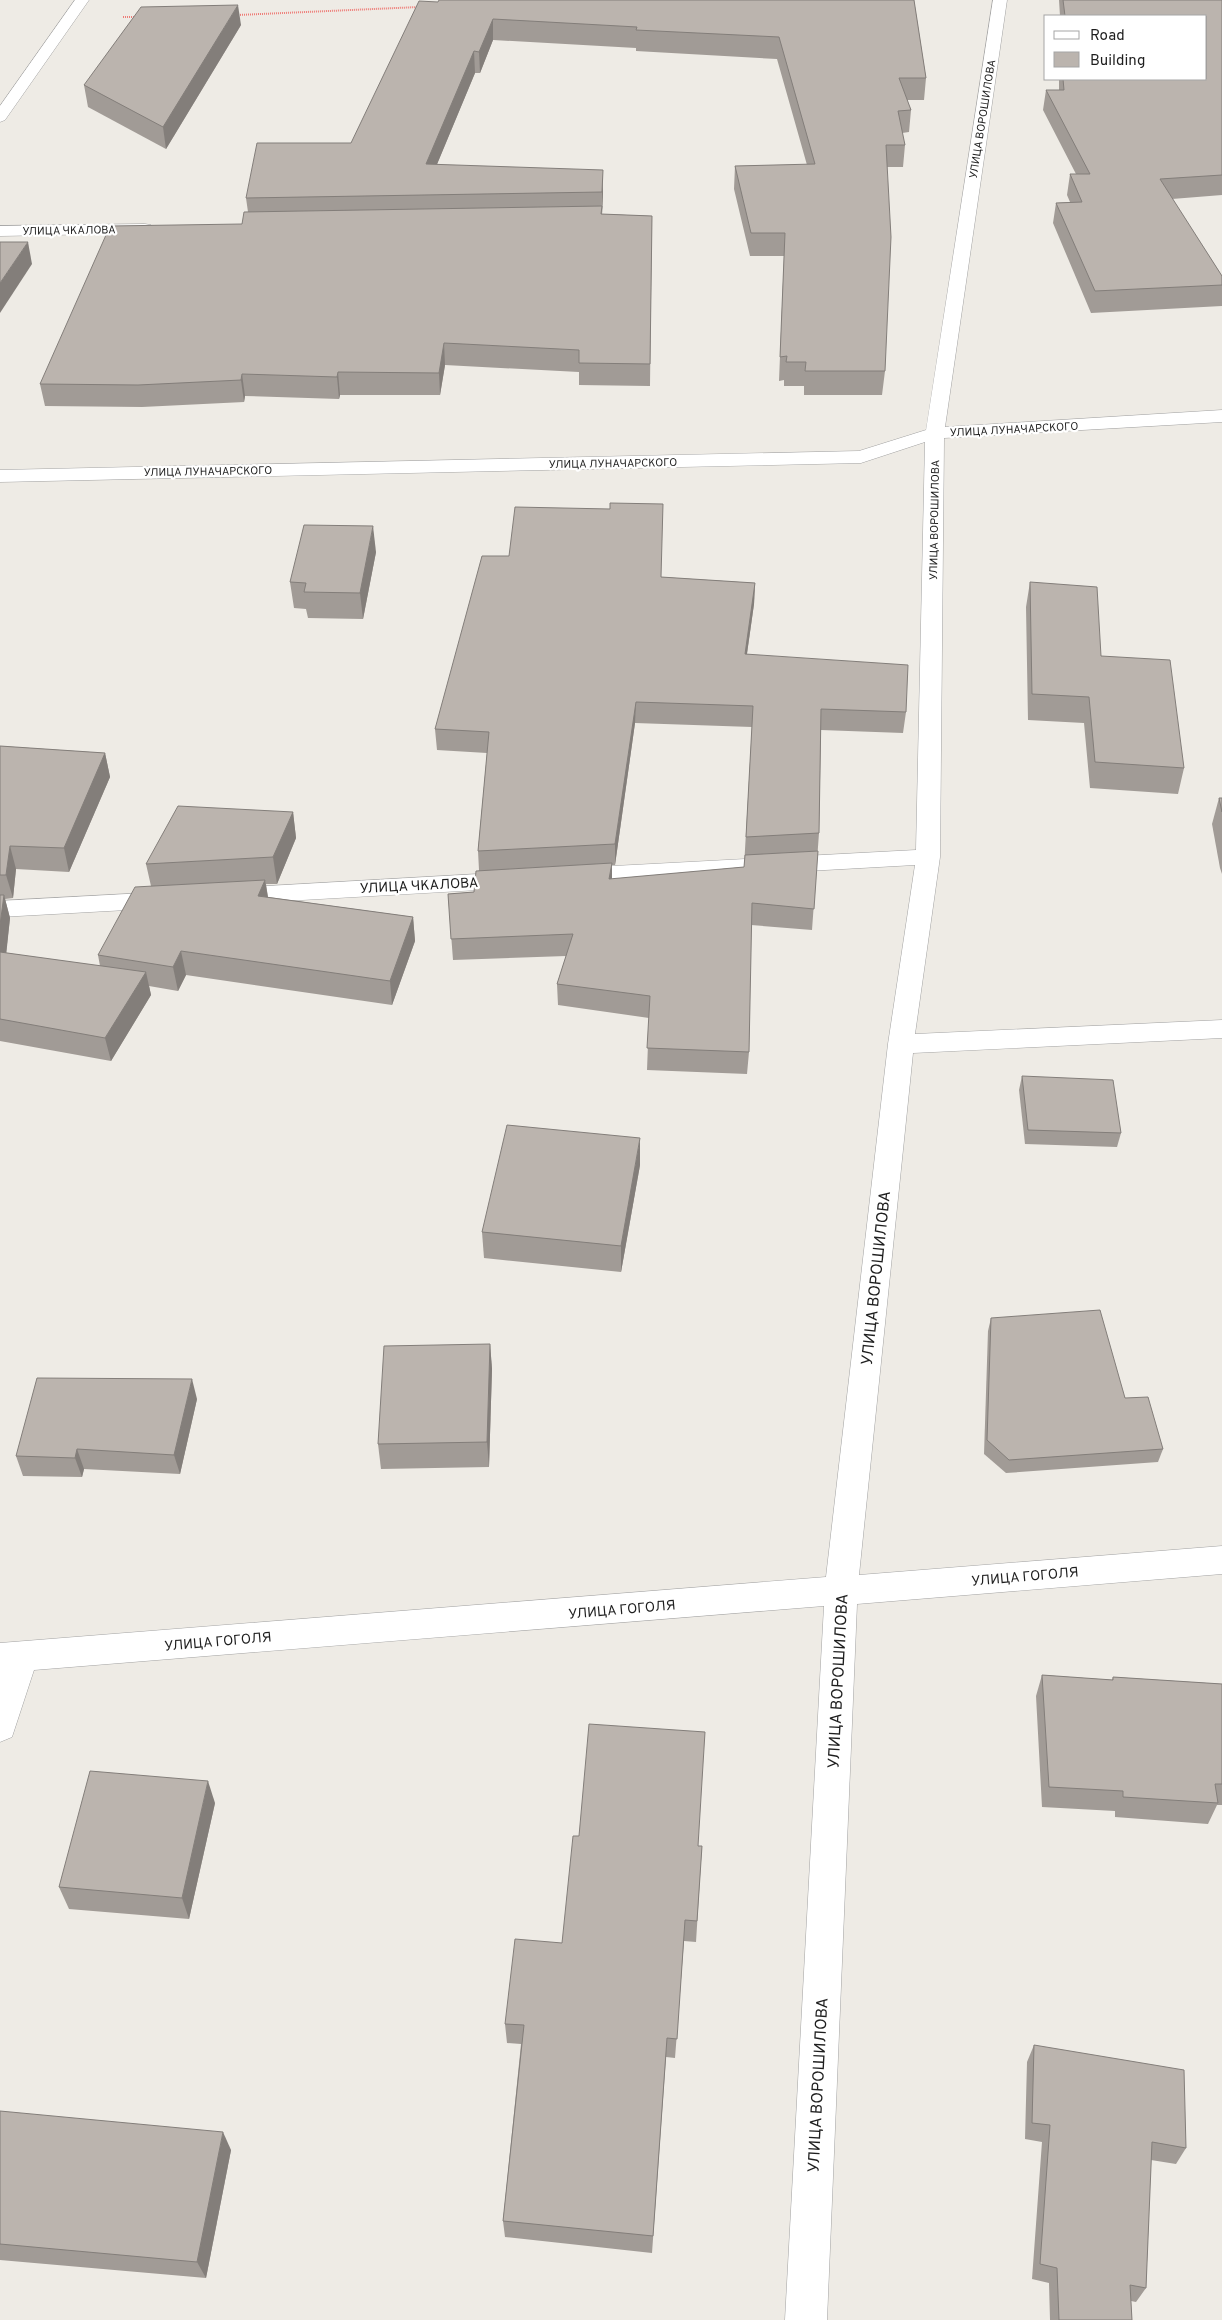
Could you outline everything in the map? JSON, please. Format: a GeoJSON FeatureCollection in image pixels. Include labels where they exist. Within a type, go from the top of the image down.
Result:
{"type":"FeatureCollection","features":[{"type":"Feature","properties":{"kind":"street"},"geometry":{"type":"LineString","coordinates":[[0,117],[82,0]]}},
{"type":"Feature","properties":{"kind":"street","name":"УЛИЦА ВОРОШИЛОВА"},"geometry":{"type":"LineString","coordinates":[[806,2320],[841,1592],[901,1044],[928,856],[935,434],[1000,0]]}},
{"type":"Feature","properties":{"kind":"street","name":"УЛИЦА ЧКАЛОВА"},"geometry":{"type":"LineString","coordinates":[[0,231],[160,228]]}},
{"type":"Feature","properties":{"kind":"street","name":"УЛИЦА ЛУНАЧАРСКОГО"},"geometry":{"type":"LineString","coordinates":[[0,476],[861,457],[935,434],[1222,416]]}},
{"type":"Feature","properties":{"kind":"street","name":"УЛИЦА ЧКАЛОВА"},"geometry":{"type":"LineString","coordinates":[[0,909],[928,856]]}},
{"type":"Feature","properties":{"kind":"street"},"geometry":{"type":"LineString","coordinates":[[901,1044],[1222,1029]]}},
{"type":"Feature","properties":{"kind":"street","name":"УЛИЦА ГОГОЛЯ"},"geometry":{"type":"LineString","coordinates":[[0,1726],[11,1658],[1222,1560]]}},
{"type":"Feature","properties":{"kind":"path"},"geometry":{"type":"LineString","coordinates":[[239,15],[428,7]]}},
{"type":"Feature","properties":{"kind":"path"},"geometry":{"type":"LineString","coordinates":[[69,16],[139,17]]}},
{"type":"Feature","properties":{"kind":"building"},"geometry":{"type":"Polygon","coordinates":[[[439,0],[914,0],[926,78],[899,78],[911,110],[898,111],[905,145],[886,145],[891,237],[885,371],[805,371],[806,362],[786,362],[787,356],[780,357],[785,233],[751,233],[735,166],[815,164],[779,37],[636,30],[637,27],[493,19],[479,52],[474,51],[426,164],[603,170],[602,192],[246,198],[257,143],[351,143],[419,1],[438,2],[439,0]]]}},
{"type":"Feature","properties":{"kind":"building"},"geometry":{"type":"Polygon","coordinates":[[[1063,0],[1222,0],[1222,175],[1160,179],[1222,276],[1222,285],[1095,291],[1056,203],[1082,202],[1070,174],[1090,174],[1046,90],[1064,90],[1063,80],[1207,80],[1207,15],[1065,15],[1063,0]]]}},
{"type":"Feature","properties":{"kind":"building"},"geometry":{"type":"Polygon","coordinates":[[[238,5],[163,127],[84,85],[141,7],[238,5]]]}},
{"type":"Feature","properties":{"kind":"building"},"geometry":{"type":"Polygon","coordinates":[[[602,206],[601,214],[652,216],[650,364],[579,363],[579,350],[444,343],[439,373],[338,372],[337,377],[242,374],[241,380],[138,385],[40,384],[110,226],[242,224],[244,212],[602,206]]]}},
{"type":"Feature","properties":{"kind":"building"},"geometry":{"type":"Polygon","coordinates":[[[0,242],[28,242],[0,283],[0,242]]]}},
{"type":"Feature","properties":{"kind":"building"},"geometry":{"type":"Polygon","coordinates":[[[610,503],[663,504],[661,577],[755,583],[745,654],[908,665],[906,712],[821,709],[819,833],[746,837],[753,706],[636,702],[615,844],[478,851],[489,732],[435,729],[482,556],[509,556],[515,507],[610,509],[610,503]]]}},
{"type":"Feature","properties":{"kind":"building"},"geometry":{"type":"Polygon","coordinates":[[[304,525],[373,526],[360,593],[304,592],[306,583],[290,582],[304,525]]]}},
{"type":"Feature","properties":{"kind":"building"},"geometry":{"type":"Polygon","coordinates":[[[1030,582],[1097,587],[1101,656],[1170,660],[1184,768],[1095,762],[1089,697],[1032,694],[1030,582]]]}},
{"type":"Feature","properties":{"kind":"building"},"geometry":{"type":"Polygon","coordinates":[[[0,746],[105,753],[64,848],[10,846],[6,875],[0,875],[0,746]]]}},
{"type":"Feature","properties":{"kind":"building"},"geometry":{"type":"Polygon","coordinates":[[[1219,798],[1222,798],[1222,812],[1219,798]]]}},
{"type":"Feature","properties":{"kind":"building"},"geometry":{"type":"Polygon","coordinates":[[[178,806],[293,812],[273,857],[146,864],[178,806]]]}},
{"type":"Feature","properties":{"kind":"building"},"geometry":{"type":"Polygon","coordinates":[[[818,851],[814,909],[752,903],[749,1052],[647,1048],[650,996],[557,984],[573,934],[451,939],[448,894],[474,892],[476,871],[612,863],[609,879],[744,867],[745,855],[818,851]]]}},
{"type":"Feature","properties":{"kind":"building"},"geometry":{"type":"Polygon","coordinates":[[[265,880],[258,896],[413,917],[390,981],[181,951],[173,967],[98,955],[135,887],[265,880]]]}},
{"type":"Feature","properties":{"kind":"building"},"geometry":{"type":"Polygon","coordinates":[[[0,895],[4,895],[0,925],[0,895]]]}},
{"type":"Feature","properties":{"kind":"building"},"geometry":{"type":"Polygon","coordinates":[[[0,952],[146,972],[105,1038],[0,1019],[0,952]]]}},
{"type":"Feature","properties":{"kind":"building"},"geometry":{"type":"Polygon","coordinates":[[[1022,1076],[1113,1080],[1121,1133],[1028,1130],[1022,1076]]]}},
{"type":"Feature","properties":{"kind":"building"},"geometry":{"type":"Polygon","coordinates":[[[507,1125],[640,1138],[621,1246],[482,1232],[507,1125]]]}},
{"type":"Feature","properties":{"kind":"building"},"geometry":{"type":"Polygon","coordinates":[[[1100,1310],[1125,1398],[1148,1397],[1163,1449],[1009,1460],[987,1440],[991,1318],[1100,1310]]]}},
{"type":"Feature","properties":{"kind":"building"},"geometry":{"type":"Polygon","coordinates":[[[490,1344],[487,1442],[378,1444],[384,1346],[490,1344]]]}},
{"type":"Feature","properties":{"kind":"building"},"geometry":{"type":"Polygon","coordinates":[[[37,1378],[192,1379],[174,1455],[77,1449],[75,1458],[16,1456],[37,1378]]]}},
{"type":"Feature","properties":{"kind":"building"},"geometry":{"type":"Polygon","coordinates":[[[1042,1675],[1113,1680],[1113,1677],[1222,1684],[1222,1784],[1215,1784],[1218,1803],[1123,1797],[1123,1791],[1049,1787],[1042,1675]]]}},
{"type":"Feature","properties":{"kind":"building"},"geometry":{"type":"Polygon","coordinates":[[[589,1724],[705,1732],[698,1846],[702,1846],[697,1921],[685,1920],[677,2039],[667,2038],[653,2236],[503,2221],[524,2025],[505,2024],[515,1939],[562,1943],[573,1836],[579,1836],[589,1724]]]}},
{"type":"Feature","properties":{"kind":"building"},"geometry":{"type":"Polygon","coordinates":[[[90,1771],[208,1781],[182,1898],[59,1887],[90,1771]]]}},
{"type":"Feature","properties":{"kind":"building"},"geometry":{"type":"Polygon","coordinates":[[[1034,2045],[1184,2070],[1186,2148],[1152,2142],[1146,2288],[1130,2285],[1132,2320],[1059,2320],[1057,2268],[1040,2264],[1050,2125],[1032,2123],[1034,2045]]]}},
{"type":"Feature","properties":{"kind":"building"},"geometry":{"type":"Polygon","coordinates":[[[0,2111],[223,2132],[197,2262],[0,2244],[0,2111]]]}}]}
